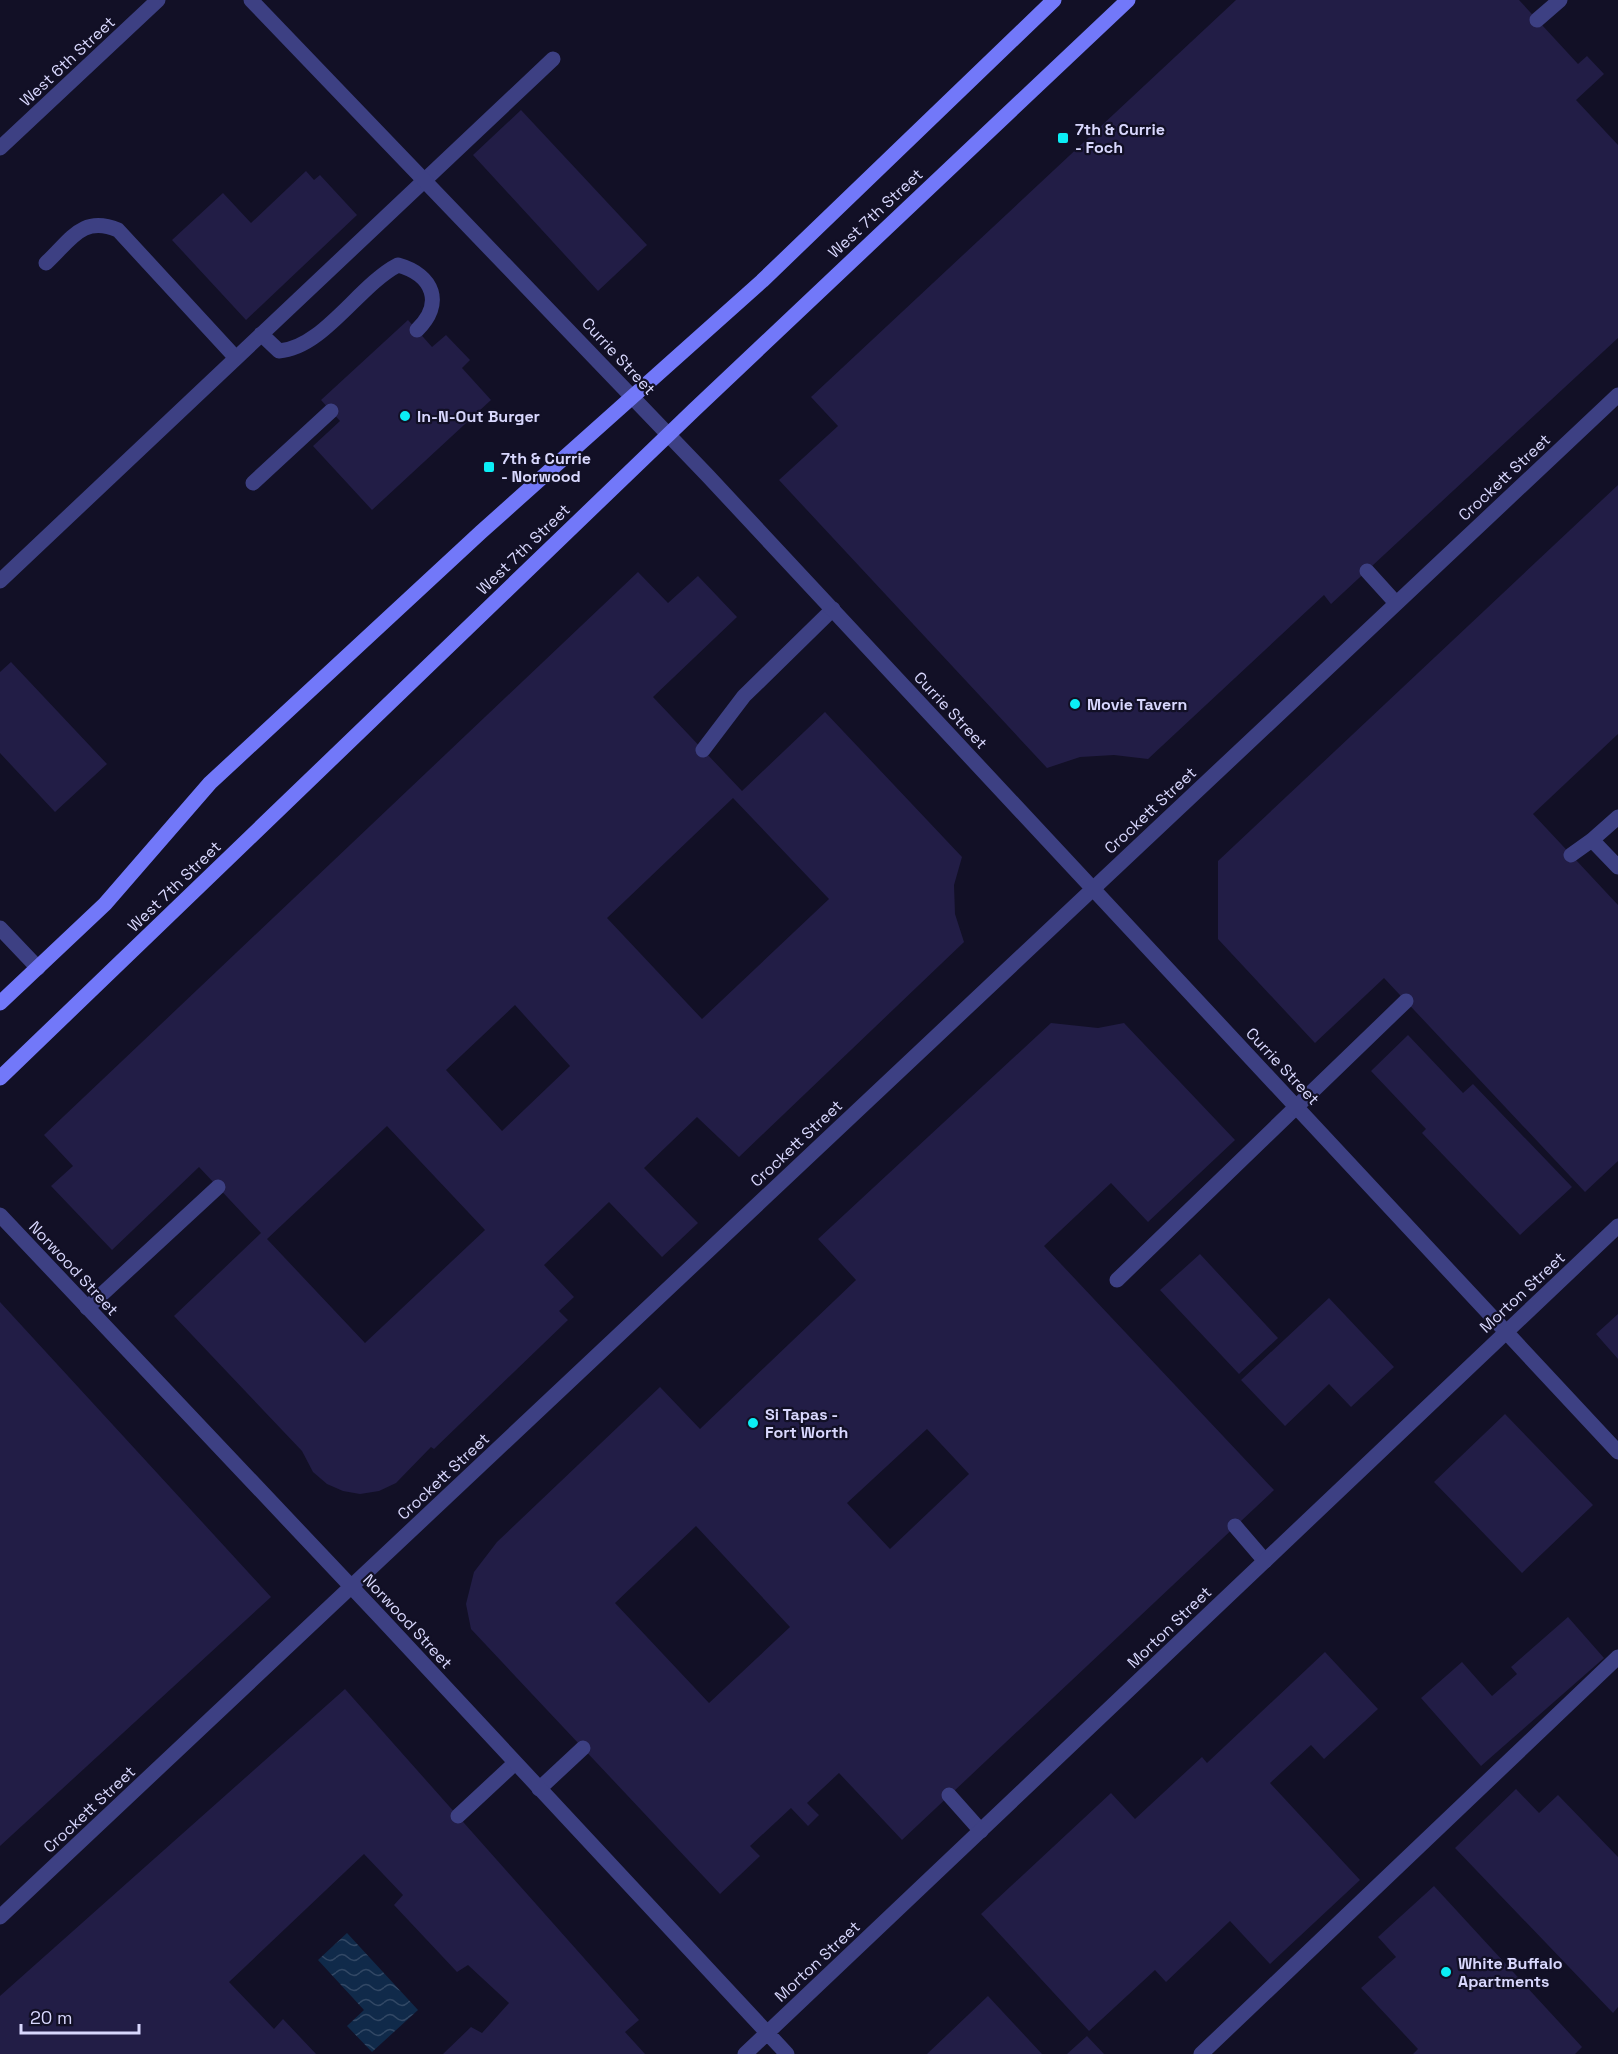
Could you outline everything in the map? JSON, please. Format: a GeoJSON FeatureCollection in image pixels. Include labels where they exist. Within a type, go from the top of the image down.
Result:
{"type":"FeatureCollection","features":[{"type":"Feature","properties":{"kind":"main road","name":"West 7th Street"},"geometry":{"type":"LineString","coordinates":[[0,1003],[105,904],[210,783],[481,532],[762,281],[1054,0]]}},
{"type":"Feature","properties":{"kind":"main road","name":"West 7th Street"},"geometry":{"type":"LineString","coordinates":[[0,1078],[668,434],[1128,0]]}},
{"type":"Feature","properties":{"kind":"street","name":"West 6th Street"},"geometry":{"type":"LineString","coordinates":[[0,148],[158,0]]}},
{"type":"Feature","properties":{"kind":"street","name":"Currie Street"},"geometry":{"type":"LineString","coordinates":[[251,0],[833,609],[1618,1452]]}},
{"type":"Feature","properties":{"kind":"street"},"geometry":{"type":"LineString","coordinates":[[1537,20],[1560,0]]}},
{"type":"Feature","properties":{"kind":"street"},"geometry":{"type":"LineString","coordinates":[[0,581],[553,59]]}},
{"type":"Feature","properties":{"kind":"street"},"geometry":{"type":"LineString","coordinates":[[46,263],[85,226],[102,224],[118,230],[236,357]]}},
{"type":"Feature","properties":{"kind":"street"},"geometry":{"type":"LineString","coordinates":[[261,334],[279,351],[294,350],[313,337],[382,273],[398,265],[413,269],[428,284],[434,301],[428,319],[417,330]]}},
{"type":"Feature","properties":{"kind":"street","name":"Crockett Street"},"geometry":{"type":"LineString","coordinates":[[0,1917],[1618,395]]}},
{"type":"Feature","properties":{"kind":"street"},"geometry":{"type":"LineString","coordinates":[[253,483],[331,411]]}},
{"type":"Feature","properties":{"kind":"street"},"geometry":{"type":"LineString","coordinates":[[1367,571],[1396,603]]}},
{"type":"Feature","properties":{"kind":"street"},"geometry":{"type":"LineString","coordinates":[[703,750],[744,696],[833,609]]}},
{"type":"Feature","properties":{"kind":"street"},"geometry":{"type":"LineString","coordinates":[[1571,855],[1593,840],[1618,817]]}},
{"type":"Feature","properties":{"kind":"street"},"geometry":{"type":"LineString","coordinates":[[1593,840],[1618,867]]}},
{"type":"Feature","properties":{"kind":"street"},"geometry":{"type":"LineString","coordinates":[[0,928],[38,968]]}},
{"type":"Feature","properties":{"kind":"street"},"geometry":{"type":"LineString","coordinates":[[1117,1280],[1406,1001]]}},
{"type":"Feature","properties":{"kind":"street"},"geometry":{"type":"LineString","coordinates":[[87,1308],[218,1187]]}},
{"type":"Feature","properties":{"kind":"street","name":"Norwood Street"},"geometry":{"type":"LineString","coordinates":[[0,1215],[351,1586],[787,2054]]}},
{"type":"Feature","properties":{"kind":"street","name":"Morton Street"},"geometry":{"type":"LineString","coordinates":[[745,2054],[1618,1226]]}},
{"type":"Feature","properties":{"kind":"street"},"geometry":{"type":"LineString","coordinates":[[1235,1526],[1265,1561]]}},
{"type":"Feature","properties":{"kind":"street"},"geometry":{"type":"LineString","coordinates":[[1201,2054],[1618,1657]]}},
{"type":"Feature","properties":{"kind":"street"},"geometry":{"type":"LineString","coordinates":[[539,1789],[583,1748]]}},
{"type":"Feature","properties":{"kind":"street"},"geometry":{"type":"LineString","coordinates":[[458,1816],[515,1762]]}},
{"type":"Feature","properties":{"kind":"street"},"geometry":{"type":"LineString","coordinates":[[949,1796],[981,1831]]}},
{"type":"Feature","properties":{"kind":"water"},"geometry":{"type":"Polygon","coordinates":[[[347,1933],[418,2010],[372,2052],[347,2026],[364,2010],[318,1960],[347,1933]]]}},
{"type":"Feature","properties":{"kind":"building"},"geometry":{"type":"Polygon","coordinates":[[[1236,0],[1519,0],[1578,64],[1587,56],[1604,74],[1576,100],[1618,145],[1618,338],[1331,604],[1324,595],[1148,759],[1114,755],[1080,757],[1047,768],[779,480],[838,426],[811,397],[1236,0]]]}},
{"type":"Feature","properties":{"kind":"building"},"geometry":{"type":"Polygon","coordinates":[[[521,110],[647,245],[598,291],[473,155],[521,110]]]}},
{"type":"Feature","properties":{"kind":"building"},"geometry":{"type":"Polygon","coordinates":[[[306,171],[314,180],[320,175],[357,215],[246,320],[172,240],[223,193],[251,223],[306,171]]]}},
{"type":"Feature","properties":{"kind":"building","name":"In-N-Out Burger"},"geometry":{"type":"Polygon","coordinates":[[[408,320],[432,347],[446,335],[470,360],[462,368],[491,400],[372,510],[313,446],[340,421],[321,400],[408,320]]]}},
{"type":"Feature","properties":{"kind":"building"},"geometry":{"type":"Polygon","coordinates":[[[1618,485],[1618,734],[1533,814],[1618,905],[1618,1161],[1585,1192],[1384,978],[1315,1043],[1218,939],[1218,861],[1618,485]]]}},
{"type":"Feature","properties":{"kind":"building"},"geometry":{"type":"Polygon","coordinates":[[[638,572],[668,603],[698,576],[737,617],[653,697],[742,791],[825,712],[962,857],[954,885],[955,914],[964,942],[739,1157],[697,1117],[644,1168],[698,1223],[662,1257],[609,1202],[544,1265],[574,1297],[559,1311],[568,1320],[434,1449],[431,1447],[396,1483],[379,1491],[360,1494],[343,1491],[327,1484],[313,1472],[302,1451],[174,1316],[261,1233],[199,1167],[112,1250],[51,1186],[73,1166],[44,1135],[638,572]],[[733,798],[607,918],[702,1019],[829,899],[733,798]],[[515,1005],[446,1070],[502,1131],[570,1066],[515,1005]],[[387,1126],[267,1239],[365,1343],[485,1230],[387,1126]]]}},
{"type":"Feature","properties":{"kind":"building"},"geometry":{"type":"Polygon","coordinates":[[[11,662],[107,764],[55,812],[0,753],[0,672],[11,662]]]}},
{"type":"Feature","properties":{"kind":"building"},"geometry":{"type":"Polygon","coordinates":[[[1051,1023],[1098,1028],[1124,1023],[1235,1140],[1148,1222],[1111,1183],[1044,1246],[1274,1490],[902,1840],[839,1773],[807,1803],[819,1815],[808,1826],[791,1808],[750,1846],[760,1856],[720,1894],[471,1629],[466,1604],[474,1572],[497,1542],[660,1387],[700,1429],[856,1280],[818,1239],[1051,1023]],[[927,1429],[847,1503],[890,1549],[969,1474],[927,1429]],[[696,1526],[615,1603],[709,1703],[790,1627],[696,1526]]]}},
{"type":"Feature","properties":{"kind":"building"},"geometry":{"type":"Polygon","coordinates":[[[1408,1035],[1463,1093],[1473,1084],[1572,1187],[1520,1235],[1422,1133],[1426,1129],[1371,1071],[1408,1035]]]}},
{"type":"Feature","properties":{"kind":"building"},"geometry":{"type":"Polygon","coordinates":[[[1200,1254],[1278,1338],[1239,1374],[1160,1290],[1200,1254]]]}},
{"type":"Feature","properties":{"kind":"building"},"geometry":{"type":"Polygon","coordinates":[[[1329,1298],[1394,1367],[1351,1407],[1329,1384],[1285,1426],[1241,1380],[1329,1298]]]}},
{"type":"Feature","properties":{"kind":"building"},"geometry":{"type":"Polygon","coordinates":[[[0,1302],[271,1597],[0,1846],[0,1302]]]}},
{"type":"Feature","properties":{"kind":"building"},"geometry":{"type":"Polygon","coordinates":[[[1618,1314],[1618,1359],[1596,1334],[1618,1314]]]}},
{"type":"Feature","properties":{"kind":"building"},"geometry":{"type":"Polygon","coordinates":[[[1505,1414],[1593,1505],[1522,1573],[1434,1482],[1505,1414]]]}},
{"type":"Feature","properties":{"kind":"building"},"geometry":{"type":"Polygon","coordinates":[[[1568,1617],[1604,1658],[1481,1766],[1421,1698],[1462,1662],[1492,1696],[1517,1674],[1511,1667],[1568,1617]]]}},
{"type":"Feature","properties":{"kind":"building"},"geometry":{"type":"Polygon","coordinates":[[[1325,1652],[1378,1709],[1324,1759],[1311,1745],[1270,1783],[1360,1880],[1270,1964],[1230,1921],[1166,1982],[1155,1970],[1089,2031],[981,1914],[1111,1793],[1135,1819],[1202,1757],[1207,1763],[1325,1652]]]}},
{"type":"Feature","properties":{"kind":"building"},"geometry":{"type":"Polygon","coordinates":[[[345,1689],[639,2020],[625,2032],[645,2054],[443,2054],[471,2027],[482,2033],[509,2003],[468,1965],[457,1972],[394,1905],[403,1895],[364,1854],[229,1982],[274,2029],[283,2019],[316,2054],[0,2054],[0,1996],[345,1689]]]}},
{"type":"Feature","properties":{"kind":"building","name":"White Buffalo Apartments"},"geometry":{"type":"Polygon","coordinates":[[[1516,1789],[1539,1813],[1558,1795],[1618,1857],[1618,2007],[1613,2013],[1455,1848],[1516,1789]]]}},
{"type":"Feature","properties":{"kind":"building","name":"White Buffalo Apartments"},"geometry":{"type":"Polygon","coordinates":[[[1434,1886],[1582,2047],[1575,2054],[1413,2054],[1418,2049],[1361,1988],[1396,1957],[1378,1937],[1434,1886]]]}},
{"type":"Feature","properties":{"kind":"building"},"geometry":{"type":"Polygon","coordinates":[[[988,1996],[1042,2054],[927,2054],[988,1996]]]}},
{"type":"Feature","properties":{"kind":"building"},"geometry":{"type":"Polygon","coordinates":[[[1087,2036],[1104,2054],[1067,2054],[1087,2036]]]}},
{"type":"Feature","properties":{"kind":"place","name":"7th & Currie - Foch"},"geometry":{"type":"Point","coordinates":[1063,138]}},
{"type":"Feature","properties":{"kind":"place","name":"In-N-Out Burger"},"geometry":{"type":"Point","coordinates":[405,416]}},
{"type":"Feature","properties":{"kind":"place","name":"7th & Currie - Norwood"},"geometry":{"type":"Point","coordinates":[489,467]}},
{"type":"Feature","properties":{"kind":"place","name":"Movie Tavern"},"geometry":{"type":"Point","coordinates":[1075,704]}},
{"type":"Feature","properties":{"kind":"place","name":"Si Tapas - Fort Worth"},"geometry":{"type":"Point","coordinates":[753,1423]}},
{"type":"Feature","properties":{"kind":"place","name":"White Buffalo Apartments"},"geometry":{"type":"Point","coordinates":[1446,1972]}}]}
